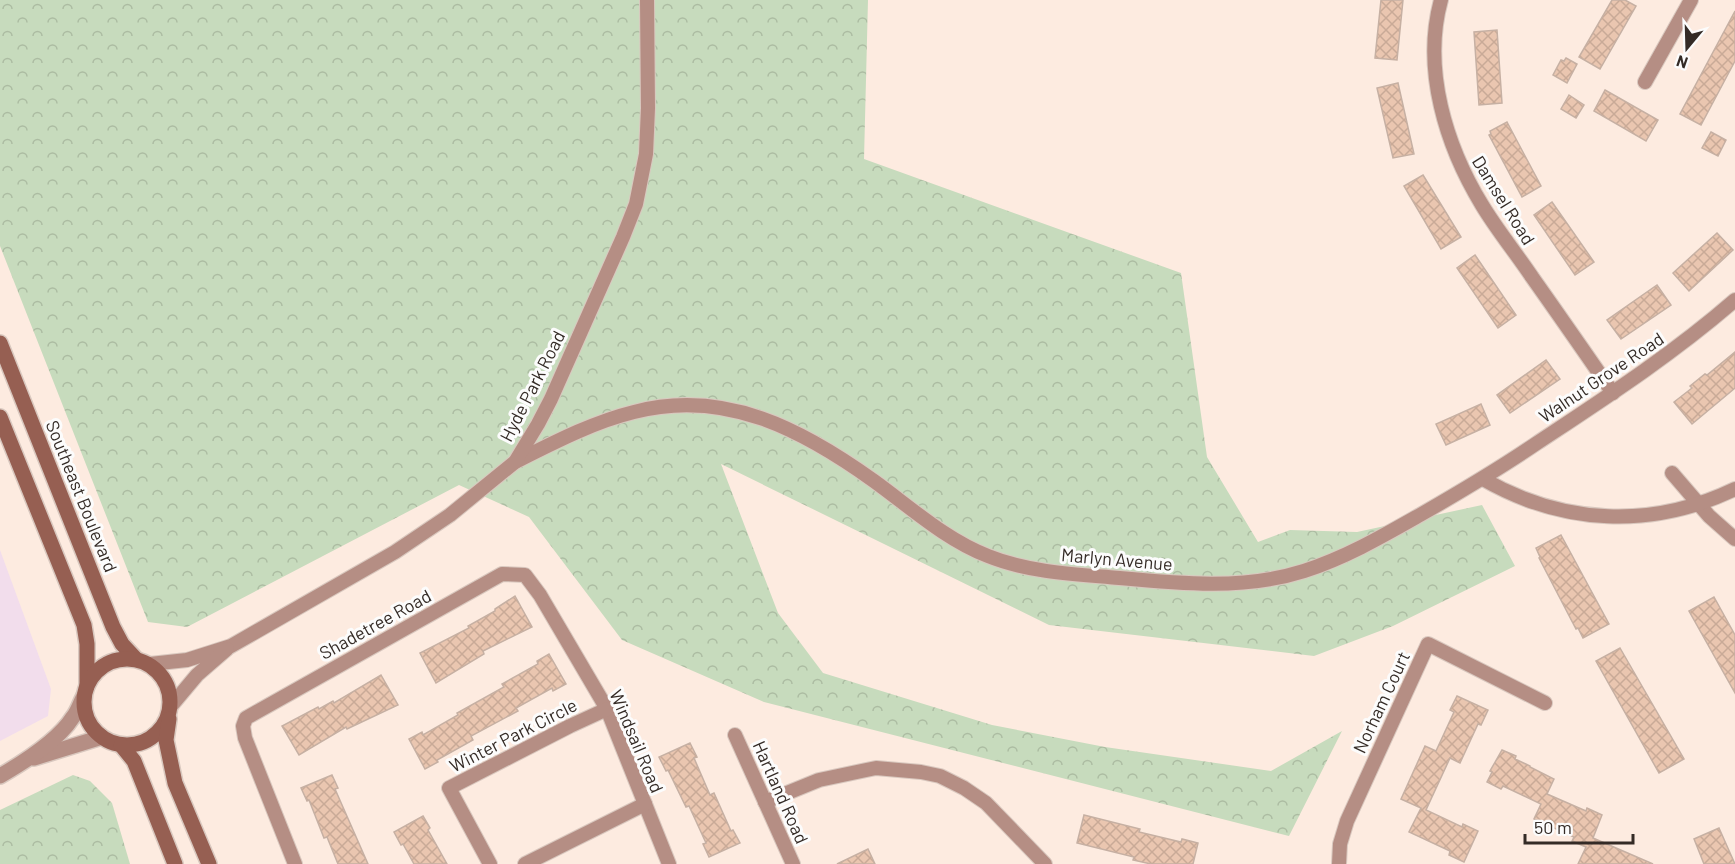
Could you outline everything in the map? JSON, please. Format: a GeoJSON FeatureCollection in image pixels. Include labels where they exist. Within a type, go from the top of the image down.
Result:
{"type":"FeatureCollection","features":[{"type":"Feature","properties":{"kind":"main road","name":"Southeast Boulevard"},"geometry":{"type":"LineString","coordinates":[[0,343],[113,627],[122,644],[143,661]]}},
{"type":"Feature","properties":{"kind":"main road"},"geometry":{"type":"LineString","coordinates":[[0,417],[84,625],[87,644],[84,711],[89,722],[102,737],[121,745],[134,761],[175,864]]}},
{"type":"Feature","properties":{"kind":"main road"},"geometry":{"type":"LineString","coordinates":[[85,691],[97,670],[124,659],[143,661],[163,676],[170,690],[166,740],[169,759],[175,783],[209,864]]}},
{"type":"Feature","properties":{"kind":"main road"},"geometry":{"type":"LineString","coordinates":[[121,745],[139,743],[156,735],[167,721],[170,710]]}},
{"type":"Feature","properties":{"kind":"street","name":"Hyde Park Road"},"geometry":{"type":"LineString","coordinates":[[170,710],[197,675],[231,646],[395,552],[450,515],[515,462],[550,399],[636,204],[647,142],[646,0]]}},
{"type":"Feature","properties":{"kind":"street","name":"Damsel Road"},"geometry":{"type":"LineString","coordinates":[[1441,0],[1434,36],[1434,60],[1453,150],[1482,206],[1613,393]]}},
{"type":"Feature","properties":{"kind":"street"},"geometry":{"type":"LineString","coordinates":[[1645,82],[1690,0]]}},
{"type":"Feature","properties":{"kind":"street","name":"Walnut Grove Road"},"geometry":{"type":"LineString","coordinates":[[1483,479],[1671,352],[1735,300]]}},
{"type":"Feature","properties":{"kind":"street","name":"Marlyn Avenue"},"geometry":{"type":"LineString","coordinates":[[515,462],[543,447],[635,411],[663,406],[692,405],[725,409],[775,423],[818,443],[947,534],[989,557],[1040,570],[1198,584],[1255,581],[1302,572],[1345,555],[1483,479]]}},
{"type":"Feature","properties":{"kind":"street"},"geometry":{"type":"LineString","coordinates":[[1672,473],[1709,516],[1735,539]]}},
{"type":"Feature","properties":{"kind":"street"},"geometry":{"type":"LineString","coordinates":[[1483,479],[1528,500],[1572,513],[1597,517],[1635,516],[1698,502],[1735,489]]}},
{"type":"Feature","properties":{"kind":"street","name":"Shadetree Road"},"geometry":{"type":"LineString","coordinates":[[295,864],[245,738],[243,726],[246,717],[502,574],[525,575]]}},
{"type":"Feature","properties":{"kind":"street","name":"Windsail Road"},"geometry":{"type":"LineString","coordinates":[[525,575],[540,595],[607,709],[669,864]]}},
{"type":"Feature","properties":{"kind":"street","name":"Norham Court"},"geometry":{"type":"LineString","coordinates":[[1339,864],[1340,844],[1347,821],[1428,644],[1545,703]]}},
{"type":"Feature","properties":{"kind":"street","name":"Hyde Park Road"},"geometry":{"type":"LineString","coordinates":[[143,661],[187,660],[231,646]]}},
{"type":"Feature","properties":{"kind":"street"},"geometry":{"type":"LineString","coordinates":[[28,760],[73,718],[85,691]]}},
{"type":"Feature","properties":{"kind":"street","name":"Winter Park Circle"},"geometry":{"type":"LineString","coordinates":[[490,864],[448,788],[607,709]]}},
{"type":"Feature","properties":{"kind":"street","name":"Hartland Road"},"geometry":{"type":"LineString","coordinates":[[735,735],[793,864]]}},
{"type":"Feature","properties":{"kind":"street"},"geometry":{"type":"LineString","coordinates":[[0,776],[28,760],[102,737]]}},
{"type":"Feature","properties":{"kind":"street"},"geometry":{"type":"LineString","coordinates":[[765,802],[819,780],[876,768],[940,776],[986,803],[1045,864]]}},
{"type":"Feature","properties":{"kind":"street"},"geometry":{"type":"LineString","coordinates":[[525,864],[645,804]]}},
{"type":"Feature","properties":{"kind":"shaded area"},"geometry":{"type":"Polygon","coordinates":[[[0,550],[51,689],[48,716],[0,741],[0,550]]]}},
{"type":"Feature","properties":{"kind":"green space"},"geometry":{"type":"Polygon","coordinates":[[[0,0],[868,0],[864,159],[1181,273],[1207,457],[1258,542],[1290,530],[1357,532],[1482,505],[1515,566],[1393,626],[1314,656],[1049,625],[721,464],[778,613],[823,673],[992,725],[1105,747],[1271,771],[1342,731],[1289,836],[764,702],[622,640],[529,517],[459,485],[187,627],[148,622],[0,246],[0,0]]]}},
{"type":"Feature","properties":{"kind":"green space"},"geometry":{"type":"Polygon","coordinates":[[[73,775],[90,781],[112,803],[130,864],[0,864],[0,810],[73,775]]]}},
{"type":"Feature","properties":{"kind":"building"},"geometry":{"type":"Polygon","coordinates":[[[1381,0],[1403,0],[1397,60],[1375,58],[1381,0]]]}},
{"type":"Feature","properties":{"kind":"building"},"geometry":{"type":"Polygon","coordinates":[[[1612,0],[1625,0],[1636,6],[1600,69],[1579,57],[1612,0]]]}},
{"type":"Feature","properties":{"kind":"building"},"geometry":{"type":"Polygon","coordinates":[[[1735,11],[1735,61],[1701,125],[1680,114],[1735,11]]]}},
{"type":"Feature","properties":{"kind":"building"},"geometry":{"type":"Polygon","coordinates":[[[1497,30],[1502,103],[1479,105],[1474,32],[1497,30]]]}},
{"type":"Feature","properties":{"kind":"building"},"geometry":{"type":"Polygon","coordinates":[[[1566,58],[1577,64],[1567,83],[1553,75],[1561,60],[1564,61],[1566,58]]]}},
{"type":"Feature","properties":{"kind":"building"},"geometry":{"type":"Polygon","coordinates":[[[1398,83],[1414,154],[1393,158],[1377,88],[1398,83]]]}},
{"type":"Feature","properties":{"kind":"building"},"geometry":{"type":"Polygon","coordinates":[[[1605,90],[1658,120],[1646,141],[1594,111],[1605,90]]]}},
{"type":"Feature","properties":{"kind":"building"},"geometry":{"type":"Polygon","coordinates":[[[1569,95],[1584,105],[1576,118],[1561,109],[1569,95]]]}},
{"type":"Feature","properties":{"kind":"building"},"geometry":{"type":"Polygon","coordinates":[[[1507,122],[1541,186],[1522,197],[1489,135],[1490,131],[1507,122]]]}},
{"type":"Feature","properties":{"kind":"building"},"geometry":{"type":"Polygon","coordinates":[[[1711,132],[1726,140],[1718,156],[1702,148],[1711,132]]]}},
{"type":"Feature","properties":{"kind":"building"},"geometry":{"type":"Polygon","coordinates":[[[1423,175],[1461,237],[1441,249],[1404,186],[1423,175]]]}},
{"type":"Feature","properties":{"kind":"building"},"geometry":{"type":"Polygon","coordinates":[[[1552,202],[1594,262],[1575,275],[1534,215],[1552,202]]]}},
{"type":"Feature","properties":{"kind":"building"},"geometry":{"type":"Polygon","coordinates":[[[1717,233],[1733,250],[1689,291],[1673,273],[1717,233]]]}},
{"type":"Feature","properties":{"kind":"building"},"geometry":{"type":"Polygon","coordinates":[[[1475,255],[1516,315],[1498,328],[1457,268],[1475,255]]]}},
{"type":"Feature","properties":{"kind":"building"},"geometry":{"type":"Polygon","coordinates":[[[1657,285],[1671,305],[1621,339],[1607,320],[1657,285]]]}},
{"type":"Feature","properties":{"kind":"building"},"geometry":{"type":"Polygon","coordinates":[[[1735,352],[1735,388],[1692,424],[1674,402],[1692,388],[1690,386],[1735,352]]]}},
{"type":"Feature","properties":{"kind":"building"},"geometry":{"type":"Polygon","coordinates":[[[1546,360],[1560,379],[1510,413],[1497,395],[1546,360]]]}},
{"type":"Feature","properties":{"kind":"building"},"geometry":{"type":"Polygon","coordinates":[[[1481,404],[1490,425],[1446,445],[1436,424],[1481,404]]]}},
{"type":"Feature","properties":{"kind":"building"},"geometry":{"type":"Polygon","coordinates":[[[1561,535],[1609,624],[1583,638],[1578,628],[1576,629],[1536,548],[1561,535]]]}},
{"type":"Feature","properties":{"kind":"building"},"geometry":{"type":"Polygon","coordinates":[[[515,596],[532,627],[483,651],[484,654],[436,683],[420,653],[469,628],[468,626],[495,611],[515,596]]]}},
{"type":"Feature","properties":{"kind":"building"},"geometry":{"type":"Polygon","coordinates":[[[1714,597],[1735,635],[1735,693],[1689,611],[1714,597]]]}},
{"type":"Feature","properties":{"kind":"building"},"geometry":{"type":"Polygon","coordinates":[[[1620,648],[1684,759],[1659,773],[1596,661],[1620,648]]]}},
{"type":"Feature","properties":{"kind":"building"},"geometry":{"type":"Polygon","coordinates":[[[549,654],[566,684],[553,691],[552,688],[516,708],[518,711],[471,736],[473,740],[425,769],[409,739],[422,732],[423,735],[458,715],[457,713],[504,687],[502,684],[538,664],[537,661],[549,654]]]}},
{"type":"Feature","properties":{"kind":"building"},"geometry":{"type":"Polygon","coordinates":[[[381,675],[398,705],[347,729],[346,727],[299,755],[282,726],[318,707],[319,709],[333,701],[334,703],[381,675]]]}},
{"type":"Feature","properties":{"kind":"building"},"geometry":{"type":"Polygon","coordinates":[[[1457,696],[1488,710],[1481,725],[1478,724],[1460,763],[1450,758],[1426,810],[1462,827],[1463,824],[1478,831],[1464,862],[1449,855],[1450,851],[1409,832],[1421,808],[1401,799],[1425,746],[1436,751],[1454,712],[1450,710],[1457,696]]]}},
{"type":"Feature","properties":{"kind":"building"},"geometry":{"type":"Polygon","coordinates":[[[690,743],[710,795],[714,793],[731,831],[733,830],[740,843],[709,857],[703,844],[706,843],[689,806],[686,807],[659,757],[690,743]]]}},
{"type":"Feature","properties":{"kind":"building"},"geometry":{"type":"Polygon","coordinates":[[[1502,750],[1554,779],[1547,794],[1586,811],[1587,808],[1602,815],[1593,838],[1653,864],[1578,864],[1586,847],[1572,841],[1574,837],[1534,819],[1541,804],[1503,786],[1501,789],[1487,782],[1492,772],[1490,771],[1502,750]]]}},
{"type":"Feature","properties":{"kind":"building"},"geometry":{"type":"Polygon","coordinates":[[[332,775],[338,788],[335,789],[368,864],[338,864],[327,837],[324,838],[309,800],[307,801],[301,788],[332,775]]]}},
{"type":"Feature","properties":{"kind":"building"},"geometry":{"type":"Polygon","coordinates":[[[1084,815],[1140,829],[1139,832],[1181,842],[1182,839],[1198,843],[1193,864],[1151,864],[1133,860],[1134,857],[1077,843],[1084,815]]]}},
{"type":"Feature","properties":{"kind":"building"},"geometry":{"type":"Polygon","coordinates":[[[423,816],[447,864],[414,864],[394,832],[423,816]]]}},
{"type":"Feature","properties":{"kind":"building"},"geometry":{"type":"Polygon","coordinates":[[[1719,828],[1735,864],[1704,864],[1694,839],[1719,828]]]}},
{"type":"Feature","properties":{"kind":"building"},"geometry":{"type":"Polygon","coordinates":[[[868,849],[875,864],[837,864],[868,849]]]}}]}
